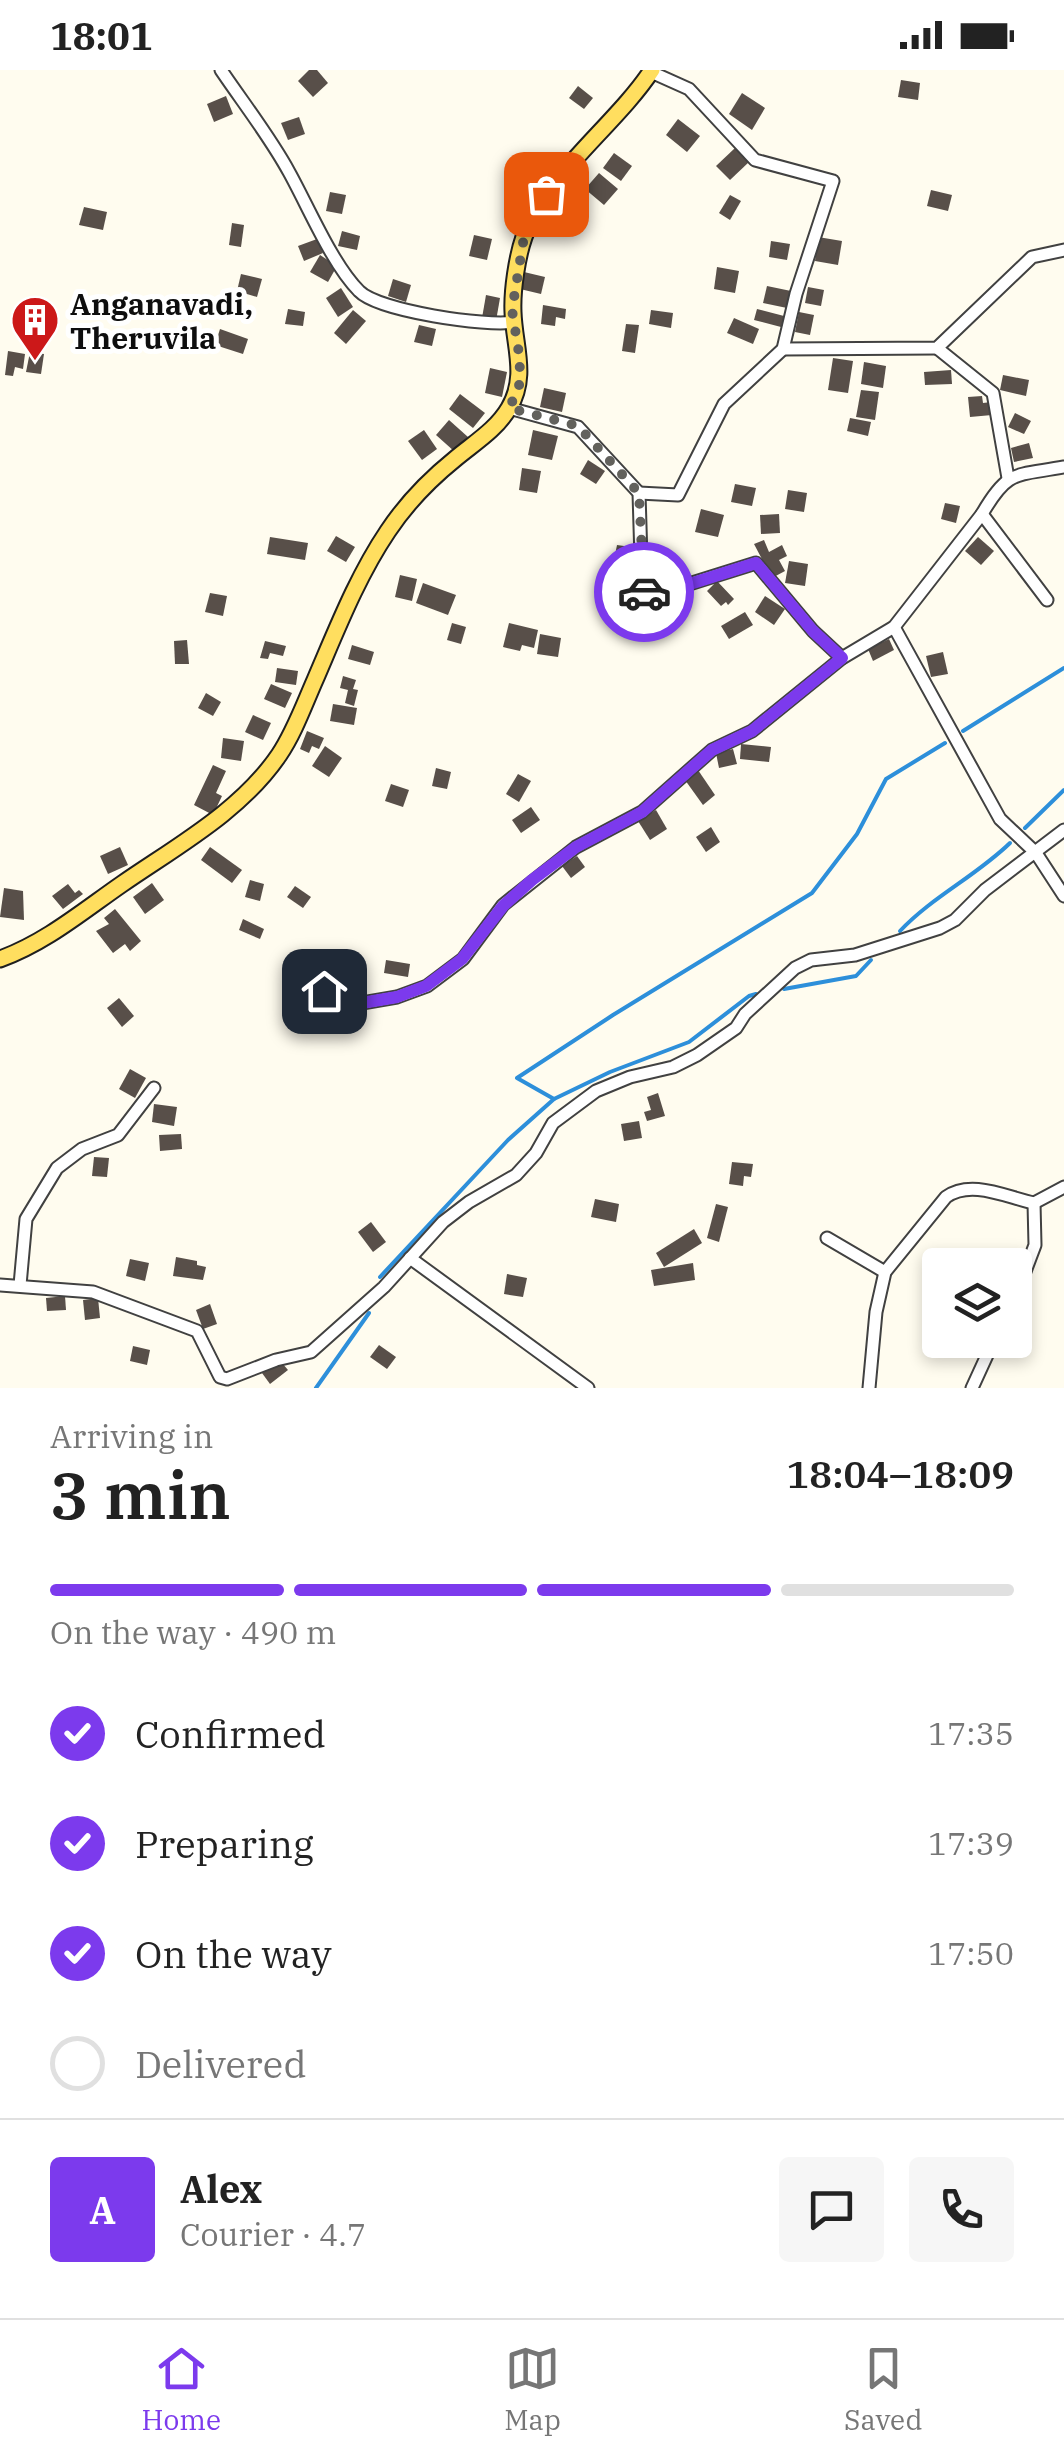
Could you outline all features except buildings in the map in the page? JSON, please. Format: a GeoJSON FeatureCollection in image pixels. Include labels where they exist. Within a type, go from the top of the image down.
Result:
{"type":"FeatureCollection","features":[{"type":"Feature","properties":{"kind":"main road"},"geometry":{"type":"LineString","coordinates":[[0,959],[20,952],[62,926],[211,824],[252,789],[280,754],[352,593],[386,534],[409,502],[477,443],[509,408],[519,388],[520,360],[512,310],[524,237],[546,194],[626,106],[652,71]]}},
{"type":"Feature","properties":{"kind":"street"},"geometry":{"type":"LineString","coordinates":[[222,70],[286,167],[359,292],[426,314],[499,325],[514,322]]}},
{"type":"Feature","properties":{"kind":"street"},"geometry":{"type":"LineString","coordinates":[[639,493],[678,495],[724,404],[783,349],[796,294],[833,181],[755,160],[690,90],[652,71]]}},
{"type":"Feature","properties":{"kind":"street"},"geometry":{"type":"LineString","coordinates":[[937,348],[1032,257],[1064,250]]}},
{"type":"Feature","properties":{"kind":"street"},"geometry":{"type":"LineString","coordinates":[[783,349],[937,348],[993,393],[1008,478]]}},
{"type":"Feature","properties":{"kind":"street"},"geometry":{"type":"LineString","coordinates":[[509,408],[578,426],[639,493],[642,592],[674,589],[756,563],[813,631],[842,658]]}},
{"type":"Feature","properties":{"kind":"street"},"geometry":{"type":"LineString","coordinates":[[324,991],[362,1003],[397,997],[426,986],[462,959],[503,906],[532,880],[576,847],[642,812],[712,750],[752,731],[842,658],[894,627],[982,514],[996,486],[1008,478],[1064,466]]}},
{"type":"Feature","properties":{"kind":"street"},"geometry":{"type":"LineString","coordinates":[[982,514],[1047,600]]}},
{"type":"Feature","properties":{"kind":"street"},"geometry":{"type":"LineString","coordinates":[[894,627],[1000,819],[1036,853],[1064,896]]}},
{"type":"Feature","properties":{"kind":"street"},"geometry":{"type":"LineString","coordinates":[[0,1285],[93,1292],[197,1330],[220,1378],[229,1383],[276,1360],[311,1352],[384,1286],[443,1222],[516,1175],[536,1154],[552,1123],[596,1092],[698,1055],[736,1028],[744,1014],[795,968],[811,960],[854,955],[955,920],[985,890],[1064,830]]}},
{"type":"Feature","properties":{"kind":"street"},"geometry":{"type":"LineString","coordinates":[[20,1285],[26,1219],[57,1168],[82,1149],[118,1135],[154,1088]]}},
{"type":"Feature","properties":{"kind":"street"},"geometry":{"type":"LineString","coordinates":[[868,1388],[876,1312],[885,1272],[946,1197],[956,1189],[974,1188],[1034,1203],[1064,1187]]}},
{"type":"Feature","properties":{"kind":"street"},"geometry":{"type":"LineString","coordinates":[[1032,1251],[1034,1203]]}},
{"type":"Feature","properties":{"kind":"street"},"geometry":{"type":"LineString","coordinates":[[827,1238],[885,1272]]}},
{"type":"Feature","properties":{"kind":"street"},"geometry":{"type":"LineString","coordinates":[[410,1258],[588,1388]]}},
{"type":"Feature","properties":{"kind":"street"},"geometry":{"type":"LineString","coordinates":[[972,1388],[986,1358]]}},
{"type":"Feature","properties":{"kind":"waterway"},"geometry":{"type":"LineString","coordinates":[[963,731],[1064,668]]}},
{"type":"Feature","properties":{"kind":"waterway"},"geometry":{"type":"LineString","coordinates":[[380,1277],[508,1140],[554,1099],[517,1078],[812,893],[857,834],[886,779],[945,743]]}},
{"type":"Feature","properties":{"kind":"waterway"},"geometry":{"type":"LineString","coordinates":[[1025,828],[1064,790]]}},
{"type":"Feature","properties":{"kind":"waterway"},"geometry":{"type":"LineString","coordinates":[[900,931],[1010,843]]}},
{"type":"Feature","properties":{"kind":"waterway"},"geometry":{"type":"LineString","coordinates":[[784,989],[856,976],[871,960]]}},
{"type":"Feature","properties":{"kind":"waterway"},"geometry":{"type":"LineString","coordinates":[[554,1099],[610,1072],[689,1042],[756,994]]}},
{"type":"Feature","properties":{"kind":"waterway"},"geometry":{"type":"LineString","coordinates":[[316,1388],[369,1313]]}},
{"type":"Feature","properties":{"kind":"way so far"},"geometry":{"type":"LineString","coordinates":[[546,194],[524,237],[512,310],[520,360],[519,388],[509,408],[578,426],[639,493],[644,592]]}},
{"type":"Feature","properties":{"kind":"place","name":"Anganavadi, Theruvila"},"geometry":{"type":"Point","coordinates":[35,362]}},
{"type":"Feature","properties":{"kind":"route"},"geometry":{"type":"LineString","coordinates":[[324,991],[362,1003],[397,997],[426,986],[462,959],[503,906],[532,880],[605,829],[642,812],[712,750],[752,731],[842,658],[813,631],[756,563],[674,589],[644,592]]}}]}
